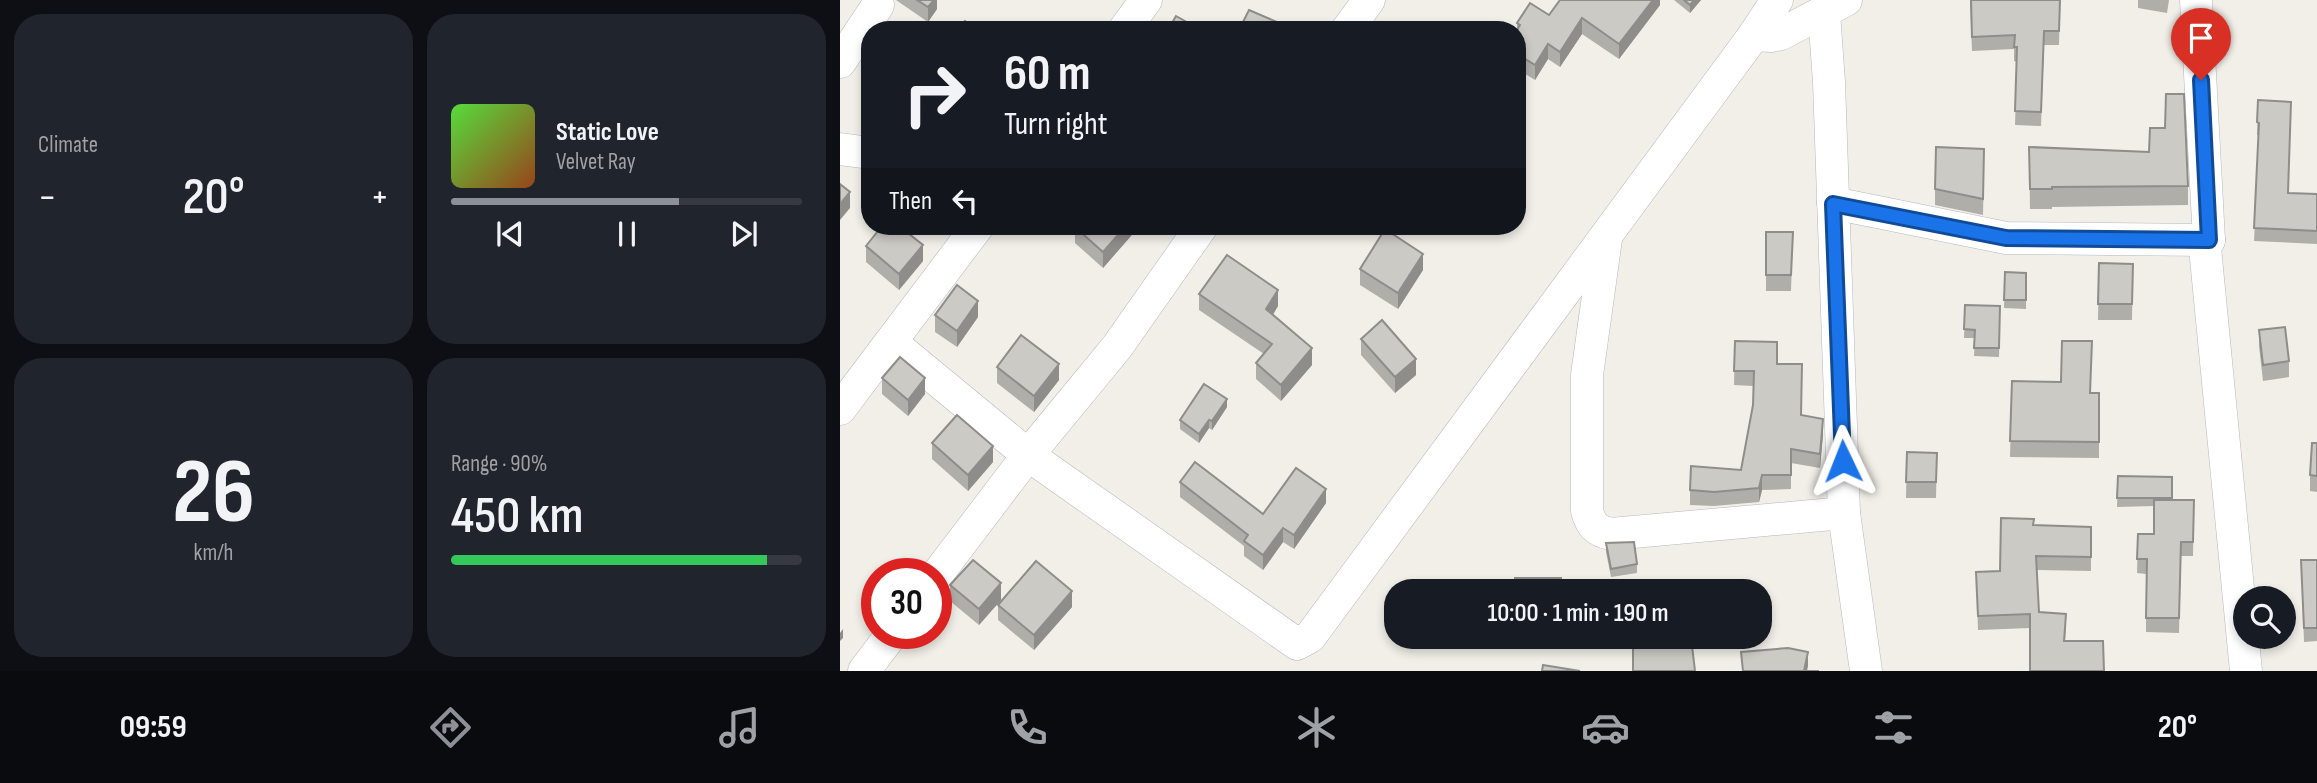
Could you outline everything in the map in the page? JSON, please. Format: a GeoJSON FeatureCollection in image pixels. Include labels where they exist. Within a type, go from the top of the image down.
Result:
{"type":"FeatureCollection","features":[{"type":"Feature","properties":{"kind":"street"},"geometry":{"type":"LineString","coordinates":[[1131,21],[1146,0]]}},
{"type":"Feature","properties":{"kind":"street"},"geometry":{"type":"LineString","coordinates":[[1354,21],[1369,0]]}},
{"type":"Feature","properties":{"kind":"street"},"geometry":{"type":"LineString","coordinates":[[891,342],[1028,456],[1297,644],[1304,642],[1606,236],[1777,0]]}},
{"type":"Feature","properties":{"kind":"street"},"geometry":{"type":"LineString","coordinates":[[2196,0],[2209,240],[2205,248],[2246,671]]}},
{"type":"Feature","properties":{"kind":"street"},"geometry":{"type":"LineString","coordinates":[[867,21],[878,5]]}},
{"type":"Feature","properties":{"kind":"street"},"geometry":{"type":"LineString","coordinates":[[1754,35],[1781,34],[1835,7],[1833,204],[1844,513],[1866,671]]}},
{"type":"Feature","properties":{"kind":"street"},"geometry":{"type":"LineString","coordinates":[[840,62],[861,30]]}},
{"type":"Feature","properties":{"kind":"street"},"geometry":{"type":"LineString","coordinates":[[840,149],[861,152]]}},
{"type":"Feature","properties":{"kind":"street"},"geometry":{"type":"LineString","coordinates":[[1833,204],[2006,238],[2209,240]]}},
{"type":"Feature","properties":{"kind":"street"},"geometry":{"type":"LineString","coordinates":[[840,409],[971,235]]}},
{"type":"Feature","properties":{"kind":"street"},"geometry":{"type":"LineString","coordinates":[[950,558],[1117,346],[1196,235]]}},
{"type":"Feature","properties":{"kind":"street"},"geometry":{"type":"LineString","coordinates":[[1606,236],[1587,375],[1587,511],[1591,524],[1601,532],[1611,534],[1844,513]]}},
{"type":"Feature","properties":{"kind":"street"},"geometry":{"type":"LineString","coordinates":[[864,671],[881,649]]}},
{"type":"Feature","properties":{"kind":"building"},"geometry":{"type":"Polygon","coordinates":[[[917,0],[934,0],[928,7],[917,0]]]}},
{"type":"Feature","properties":{"kind":"building"},"geometry":{"type":"Polygon","coordinates":[[[1560,0],[1653,0],[1619,44],[1582,18],[1560,52],[1548,44],[1535,65],[1526,60],[1526,21],[1518,21],[1530,3],[1549,15],[1560,0]]]}},
{"type":"Feature","properties":{"kind":"building"},"geometry":{"type":"Polygon","coordinates":[[[1971,0],[2060,0],[2059,31],[2044,31],[2041,112],[2015,111],[2015,35],[1972,37],[1971,0]]]}},
{"type":"Feature","properties":{"kind":"building"},"geometry":{"type":"Polygon","coordinates":[[[1249,10],[1275,21],[1244,21],[1249,10]]]}},
{"type":"Feature","properties":{"kind":"building"},"geometry":{"type":"Polygon","coordinates":[[[2166,94],[2184,94],[2188,186],[2030,189],[2029,147],[2149,152],[2150,128],[2165,128],[2166,94]]]}},
{"type":"Feature","properties":{"kind":"building"},"geometry":{"type":"Polygon","coordinates":[[[2258,100],[2291,102],[2288,193],[2317,194],[2317,231],[2254,228],[2258,100]]]}},
{"type":"Feature","properties":{"kind":"building"},"geometry":{"type":"Polygon","coordinates":[[[1936,147],[1984,149],[1983,199],[1935,189],[1936,147]]]}},
{"type":"Feature","properties":{"kind":"building"},"geometry":{"type":"Polygon","coordinates":[[[840,184],[850,192],[840,204],[840,184]]]}},
{"type":"Feature","properties":{"kind":"building"},"geometry":{"type":"Polygon","coordinates":[[[1766,232],[1793,232],[1791,275],[1766,275],[1766,232]]]}},
{"type":"Feature","properties":{"kind":"building"},"geometry":{"type":"Polygon","coordinates":[[[875,235],[910,235],[923,245],[899,274],[866,246],[875,235]]]}},
{"type":"Feature","properties":{"kind":"building"},"geometry":{"type":"Polygon","coordinates":[[[1084,235],[1118,235],[1103,252],[1084,235]]]}},
{"type":"Feature","properties":{"kind":"building"},"geometry":{"type":"Polygon","coordinates":[[[1381,235],[1394,235],[1423,254],[1398,293],[1360,269],[1381,235]]]}},
{"type":"Feature","properties":{"kind":"building"},"geometry":{"type":"Polygon","coordinates":[[[1227,255],[1278,290],[1266,309],[1312,348],[1281,385],[1256,363],[1272,344],[1199,294],[1227,255]]]}},
{"type":"Feature","properties":{"kind":"building"},"geometry":{"type":"Polygon","coordinates":[[[2099,263],[2133,264],[2132,304],[2098,304],[2099,263]]]}},
{"type":"Feature","properties":{"kind":"building"},"geometry":{"type":"Polygon","coordinates":[[[2005,272],[2026,273],[2026,300],[2004,300],[2005,272]]]}},
{"type":"Feature","properties":{"kind":"building"},"geometry":{"type":"Polygon","coordinates":[[[957,285],[978,301],[957,331],[935,315],[957,285]]]}},
{"type":"Feature","properties":{"kind":"building"},"geometry":{"type":"Polygon","coordinates":[[[1965,305],[2000,306],[1999,348],[1974,348],[1975,330],[1964,329],[1965,305]]]}},
{"type":"Feature","properties":{"kind":"building"},"geometry":{"type":"Polygon","coordinates":[[[1382,320],[1416,359],[1395,377],[1361,339],[1382,320]]]}},
{"type":"Feature","properties":{"kind":"building"},"geometry":{"type":"Polygon","coordinates":[[[2285,327],[2289,361],[2263,365],[2259,330],[2285,327]]]}},
{"type":"Feature","properties":{"kind":"building"},"geometry":{"type":"Polygon","coordinates":[[[1021,335],[1059,364],[1034,396],[997,367],[1021,335]]]}},
{"type":"Feature","properties":{"kind":"building"},"geometry":{"type":"Polygon","coordinates":[[[1735,341],[1777,342],[1777,364],[1802,364],[1801,415],[1823,419],[1820,454],[1791,449],[1791,475],[1762,475],[1759,488],[1714,492],[1690,490],[1691,466],[1741,470],[1753,405],[1754,371],[1734,371],[1735,341]]]}},
{"type":"Feature","properties":{"kind":"building"},"geometry":{"type":"Polygon","coordinates":[[[2062,341],[2092,341],[2090,393],[2099,393],[2099,442],[2010,441],[2012,381],[2061,382],[2062,341]]]}},
{"type":"Feature","properties":{"kind":"building"},"geometry":{"type":"Polygon","coordinates":[[[900,357],[925,378],[908,400],[882,378],[900,357]]]}},
{"type":"Feature","properties":{"kind":"building"},"geometry":{"type":"Polygon","coordinates":[[[1204,384],[1227,399],[1199,434],[1180,420],[1204,384]]]}},
{"type":"Feature","properties":{"kind":"building"},"geometry":{"type":"Polygon","coordinates":[[[957,415],[993,446],[968,475],[932,443],[957,415]]]}},
{"type":"Feature","properties":{"kind":"building"},"geometry":{"type":"Polygon","coordinates":[[[2312,443],[2317,443],[2317,476],[2310,475],[2312,443]]]}},
{"type":"Feature","properties":{"kind":"building"},"geometry":{"type":"Polygon","coordinates":[[[1907,452],[1937,453],[1936,482],[1906,482],[1907,452]]]}},
{"type":"Feature","properties":{"kind":"building"},"geometry":{"type":"Polygon","coordinates":[[[1195,462],[1263,514],[1296,468],[1326,489],[1294,535],[1283,528],[1263,555],[1244,541],[1248,535],[1180,482],[1195,462]]]}},
{"type":"Feature","properties":{"kind":"building"},"geometry":{"type":"Polygon","coordinates":[[[2118,476],[2172,477],[2172,498],[2117,498],[2118,476]]]}},
{"type":"Feature","properties":{"kind":"building"},"geometry":{"type":"Polygon","coordinates":[[[2154,500],[2194,500],[2193,542],[2181,542],[2179,618],[2146,618],[2147,559],[2137,559],[2138,534],[2154,534],[2154,500]]]}},
{"type":"Feature","properties":{"kind":"building"},"geometry":{"type":"Polygon","coordinates":[[[2001,518],[2034,519],[2033,525],[2091,527],[2091,557],[2036,556],[2039,612],[2066,614],[2064,641],[2103,641],[2104,671],[2030,671],[2030,614],[1978,616],[1976,572],[2000,571],[2001,518]]]}},
{"type":"Feature","properties":{"kind":"building"},"geometry":{"type":"Polygon","coordinates":[[[1634,542],[1637,564],[1611,569],[1606,543],[1634,542]]]}},
{"type":"Feature","properties":{"kind":"building"},"geometry":{"type":"Polygon","coordinates":[[[973,560],[1001,583],[979,609],[952,587],[952,583],[973,560]]]}},
{"type":"Feature","properties":{"kind":"building"},"geometry":{"type":"Polygon","coordinates":[[[2301,560],[2317,560],[2317,628],[2304,628],[2301,560]]]}},
{"type":"Feature","properties":{"kind":"building"},"geometry":{"type":"Polygon","coordinates":[[[1036,561],[1072,591],[1034,635],[998,605],[1036,561]]]}},
{"type":"Feature","properties":{"kind":"building"},"geometry":{"type":"Polygon","coordinates":[[[1515,578],[1561,578],[1561,579],[1515,578]]]}},
{"type":"Feature","properties":{"kind":"building"},"geometry":{"type":"Polygon","coordinates":[[[1788,648],[1808,652],[1804,671],[1743,671],[1741,652],[1788,648]]]}},
{"type":"Feature","properties":{"kind":"building"},"geometry":{"type":"Polygon","coordinates":[[[1633,649],[1692,649],[1695,671],[1633,671],[1633,649]]]}},
{"type":"Feature","properties":{"kind":"building"},"geometry":{"type":"Polygon","coordinates":[[[1543,665],[1580,671],[1542,671],[1543,665]]]}},
{"type":"Feature","properties":{"kind":"route"},"geometry":{"type":"LineString","coordinates":[[1843,461],[1833,204],[2006,238],[2209,240],[2201,80]]}}]}
